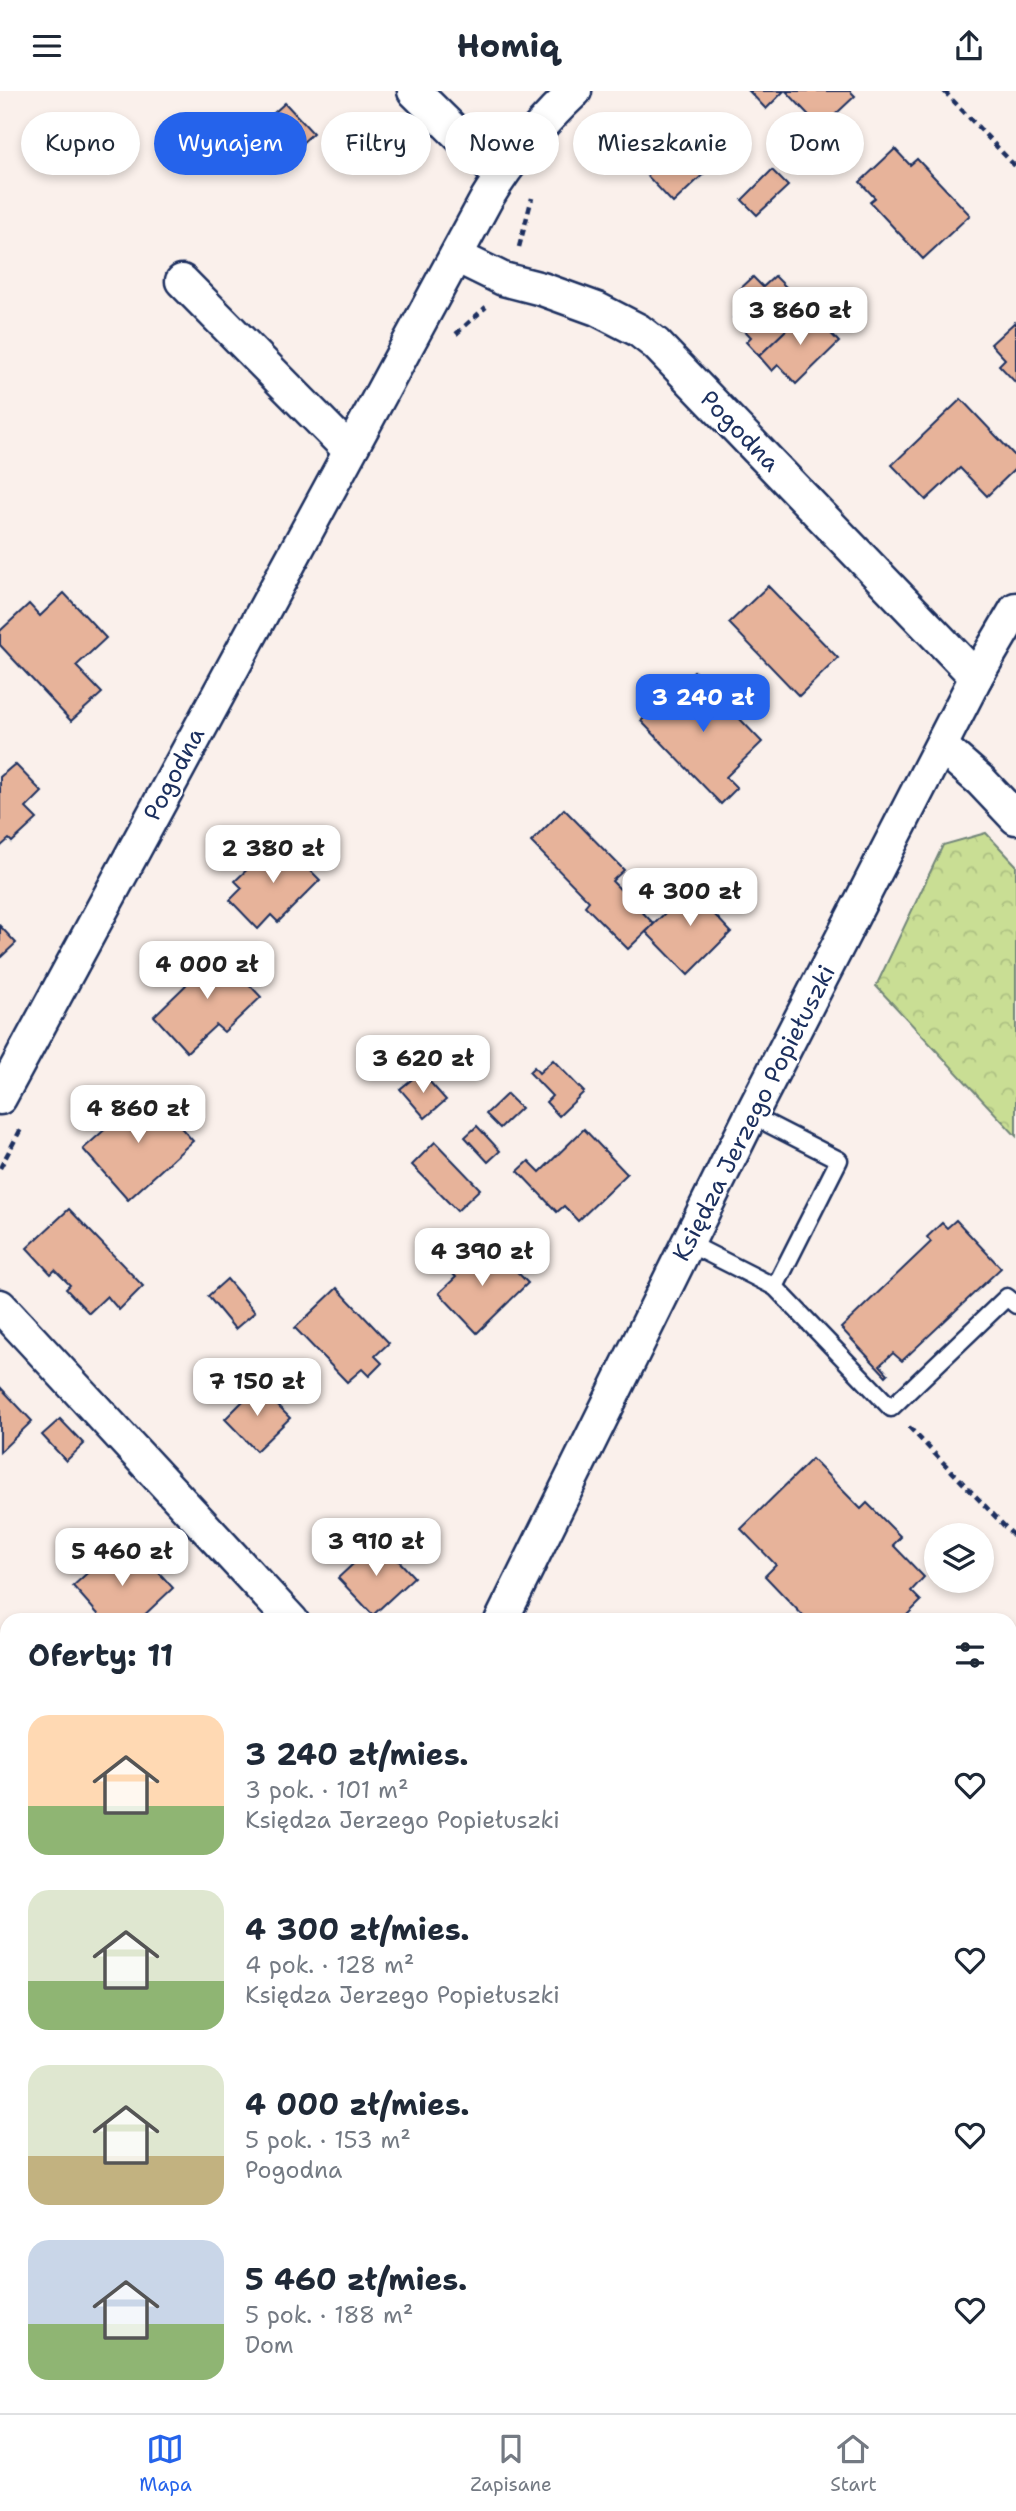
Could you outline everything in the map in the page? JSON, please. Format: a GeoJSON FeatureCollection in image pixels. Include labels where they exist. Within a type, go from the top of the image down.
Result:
{"type":"FeatureCollection","features":[{"type":"Feature","properties":{"kind":"street"},"geometry":{"type":"LineString","coordinates":[[414,91],[500,176]]}},
{"type":"Feature","properties":{"kind":"street","name":"Pogodna"},"geometry":{"type":"LineString","coordinates":[[0,1098],[349,450],[500,176],[524,144],[575,91]]}},
{"type":"Feature","properties":{"kind":"street","name":"Pogodna"},"geometry":{"type":"LineString","coordinates":[[456,256],[503,279],[542,289],[597,309],[638,330],[656,344],[976,677]]}},
{"type":"Feature","properties":{"kind":"street"},"geometry":{"type":"LineString","coordinates":[[182,281],[349,450]]}},
{"type":"Feature","properties":{"kind":"street","name":"Księdza Jerzego Popiełuszki"},"geometry":{"type":"LineString","coordinates":[[505,1613],[751,1115],[976,677],[1016,609]]}},
{"type":"Feature","properties":{"kind":"street"},"geometry":{"type":"LineString","coordinates":[[942,747],[981,781],[1016,818]]}},
{"type":"Feature","properties":{"kind":"street"},"geometry":{"type":"LineString","coordinates":[[0,1306],[285,1613]]}},
{"type":"Feature","properties":{"kind":"lane"},"geometry":{"type":"LineString","coordinates":[[751,1115],[839,1160],[775,1287]]}},
{"type":"Feature","properties":{"kind":"lane"},"geometry":{"type":"LineString","coordinates":[[688,1243],[775,1287],[891,1408],[1007,1297],[1016,1305]]}},
{"type":"Feature","properties":{"kind":"path"},"geometry":{"type":"LineString","coordinates":[[944,91],[1016,167]]}},
{"type":"Feature","properties":{"kind":"path"},"geometry":{"type":"LineString","coordinates":[[891,1408],[1016,1538]]}},
{"type":"Feature","properties":{"kind":"green space"},"geometry":{"type":"Polygon","coordinates":[[[986,833],[1016,865],[1016,1136],[876,986],[943,845],[986,833]]]}},
{"type":"Feature","properties":{"kind":"building"},"geometry":{"type":"Polygon","coordinates":[[[749,91],[784,91],[766,109],[749,91]]]}},
{"type":"Feature","properties":{"kind":"building"},"geometry":{"type":"Polygon","coordinates":[[[786,91],[850,91],[855,96],[838,112],[806,112],[786,91]]]}},
{"type":"Feature","properties":{"kind":"building"},"geometry":{"type":"Polygon","coordinates":[[[285,103],[293,112],[275,112],[285,103]]]}},
{"type":"Feature","properties":{"kind":"building"},"geometry":{"type":"Polygon","coordinates":[[[307,127],[313,133],[307,139],[307,127]]]}},
{"type":"Feature","properties":{"kind":"building"},"geometry":{"type":"Polygon","coordinates":[[[895,149],[910,165],[917,159],[970,215],[923,259],[870,202],[875,198],[860,182],[895,149]]]}},
{"type":"Feature","properties":{"kind":"building"},"geometry":{"type":"Polygon","coordinates":[[[647,175],[703,175],[673,203],[647,175]]]}},
{"type":"Feature","properties":{"kind":"building"},"geometry":{"type":"Polygon","coordinates":[[[767,175],[777,175],[788,186],[757,215],[742,200],[767,175]]]}},
{"type":"Feature","properties":{"kind":"building"},"geometry":{"type":"Polygon","coordinates":[[[775,276],[808,309],[759,356],[746,342],[751,337],[733,318],[748,302],[738,291],[753,277],[763,287],[775,276]]]}},
{"type":"Feature","properties":{"kind":"building"},"geometry":{"type":"Polygon","coordinates":[[[808,309],[839,342],[796,384],[778,365],[772,371],[759,356],[808,309]]]}},
{"type":"Feature","properties":{"kind":"building"},"geometry":{"type":"Polygon","coordinates":[[[1015,322],[1016,383],[999,365],[1005,359],[991,344],[1015,322]]]}},
{"type":"Feature","properties":{"kind":"building"},"geometry":{"type":"Polygon","coordinates":[[[961,399],[1016,457],[1016,468],[987,496],[960,468],[926,500],[892,465],[961,399]]]}},
{"type":"Feature","properties":{"kind":"building"},"geometry":{"type":"Polygon","coordinates":[[[768,586],[838,658],[799,696],[729,623],[768,586]]]}},
{"type":"Feature","properties":{"kind":"building"},"geometry":{"type":"Polygon","coordinates":[[[64,593],[106,638],[76,666],[102,693],[71,721],[0,645],[0,631],[29,604],[40,616],[64,593]]]}},
{"type":"Feature","properties":{"kind":"building"},"geometry":{"type":"Polygon","coordinates":[[[694,671],[762,742],[726,777],[737,788],[721,804],[641,721],[694,671]]]}},
{"type":"Feature","properties":{"kind":"building"},"geometry":{"type":"Polygon","coordinates":[[[15,764],[42,792],[26,808],[37,819],[12,842],[9,839],[0,847],[0,777],[15,764]]]}},
{"type":"Feature","properties":{"kind":"building"},"geometry":{"type":"Polygon","coordinates":[[[564,809],[624,870],[612,881],[654,924],[628,949],[585,906],[589,901],[531,842],[564,809]]]}},
{"type":"Feature","properties":{"kind":"building"},"geometry":{"type":"Polygon","coordinates":[[[279,839],[320,880],[278,922],[271,915],[258,929],[230,900],[242,888],[235,881],[279,839]]]}},
{"type":"Feature","properties":{"kind":"building"},"geometry":{"type":"Polygon","coordinates":[[[698,880],[722,904],[713,913],[731,932],[688,975],[646,932],[698,880]]]}},
{"type":"Feature","properties":{"kind":"building"},"geometry":{"type":"Polygon","coordinates":[[[0,926],[16,943],[1,957],[0,956],[0,926]]]}},
{"type":"Feature","properties":{"kind":"building"},"geometry":{"type":"Polygon","coordinates":[[[214,947],[261,997],[224,1032],[216,1025],[187,1052],[154,1016],[186,985],[180,979],[214,947]]]}},
{"type":"Feature","properties":{"kind":"building"},"geometry":{"type":"Polygon","coordinates":[[[553,1060],[584,1092],[559,1116],[546,1102],[552,1096],[529,1072],[534,1067],[539,1073],[553,1060]]]}},
{"type":"Feature","properties":{"kind":"building"},"geometry":{"type":"Polygon","coordinates":[[[421,1072],[446,1100],[425,1118],[400,1089],[421,1072]]]}},
{"type":"Feature","properties":{"kind":"building"},"geometry":{"type":"Polygon","coordinates":[[[148,1091],[193,1141],[128,1200],[83,1149],[148,1091]]]}},
{"type":"Feature","properties":{"kind":"building"},"geometry":{"type":"Polygon","coordinates":[[[507,1094],[521,1108],[500,1128],[486,1114],[507,1094]]]}},
{"type":"Feature","properties":{"kind":"building"},"geometry":{"type":"Polygon","coordinates":[[[477,1126],[500,1151],[488,1162],[465,1137],[477,1126]]]}},
{"type":"Feature","properties":{"kind":"building"},"geometry":{"type":"Polygon","coordinates":[[[584,1129],[627,1174],[578,1221],[564,1206],[557,1212],[518,1171],[529,1161],[540,1172],[584,1129]]]}},
{"type":"Feature","properties":{"kind":"building"},"geometry":{"type":"Polygon","coordinates":[[[435,1142],[480,1189],[457,1211],[412,1165],[435,1142]]]}},
{"type":"Feature","properties":{"kind":"building"},"geometry":{"type":"Polygon","coordinates":[[[69,1209],[143,1286],[119,1310],[107,1296],[89,1313],[66,1289],[70,1285],[55,1270],[51,1274],[27,1248],[69,1209]]]}},
{"type":"Feature","properties":{"kind":"building"},"geometry":{"type":"Polygon","coordinates":[[[956,1220],[1001,1268],[902,1361],[893,1353],[880,1365],[888,1374],[886,1376],[841,1328],[931,1242],[927,1237],[942,1223],[947,1228],[956,1220]]]}},
{"type":"Feature","properties":{"kind":"building"},"geometry":{"type":"Polygon","coordinates":[[[493,1247],[528,1283],[477,1333],[439,1293],[456,1277],[446,1268],[461,1254],[473,1266],[493,1247]]]}},
{"type":"Feature","properties":{"kind":"building"},"geometry":{"type":"Polygon","coordinates":[[[227,1279],[255,1312],[235,1329],[208,1296],[227,1279]]]}},
{"type":"Feature","properties":{"kind":"building"},"geometry":{"type":"Polygon","coordinates":[[[337,1288],[389,1343],[375,1356],[382,1363],[369,1376],[362,1369],[347,1382],[295,1328],[337,1288]]]}},
{"type":"Feature","properties":{"kind":"building"},"geometry":{"type":"Polygon","coordinates":[[[258,1386],[290,1418],[256,1451],[225,1419],[258,1386]]]}},
{"type":"Feature","properties":{"kind":"building"},"geometry":{"type":"Polygon","coordinates":[[[0,1387],[32,1421],[0,1452],[0,1387]]]}},
{"type":"Feature","properties":{"kind":"building"},"geometry":{"type":"Polygon","coordinates":[[[60,1419],[84,1444],[66,1461],[42,1435],[60,1419]]]}},
{"type":"Feature","properties":{"kind":"building"},"geometry":{"type":"Polygon","coordinates":[[[812,1459],[861,1509],[867,1503],[901,1537],[893,1545],[924,1577],[911,1591],[921,1601],[909,1613],[800,1613],[765,1576],[776,1565],[741,1529],[812,1459]]]}},
{"type":"Feature","properties":{"kind":"building"},"geometry":{"type":"Polygon","coordinates":[[[379,1540],[414,1577],[375,1613],[371,1613],[338,1578],[379,1540]]]}},
{"type":"Feature","properties":{"kind":"building"},"geometry":{"type":"Polygon","coordinates":[[[118,1545],[144,1573],[152,1565],[173,1588],[146,1613],[97,1613],[73,1586],[118,1545]]]}}]}
